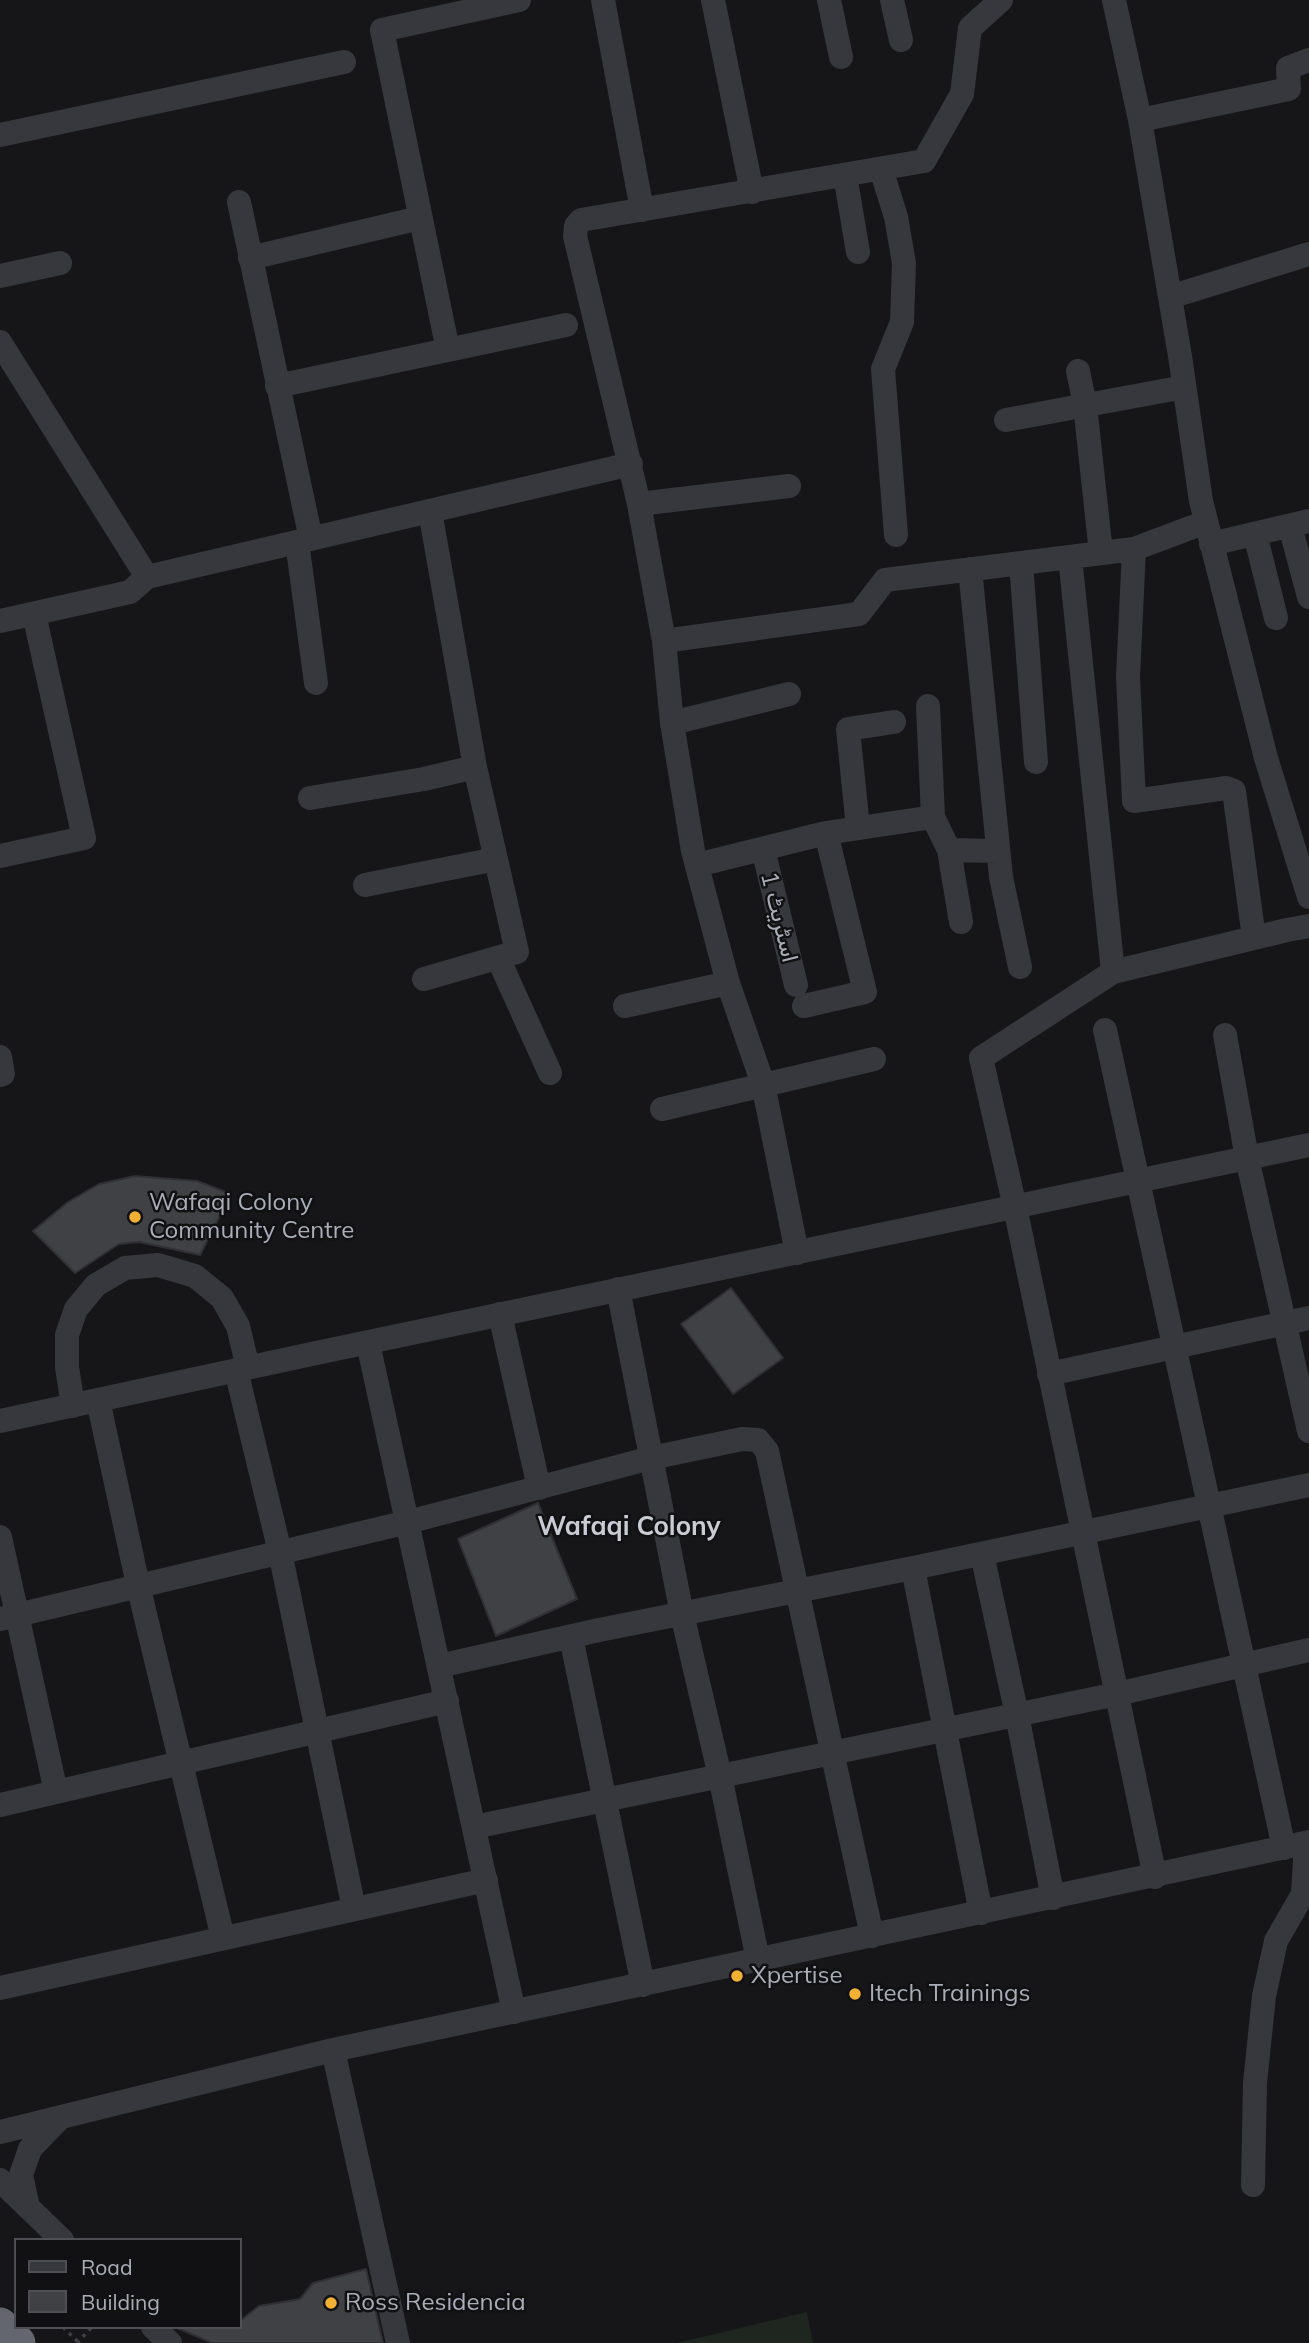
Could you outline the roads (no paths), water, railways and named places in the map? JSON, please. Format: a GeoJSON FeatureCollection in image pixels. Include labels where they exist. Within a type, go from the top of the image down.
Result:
{"type":"FeatureCollection","features":[{"type":"Feature","properties":{"kind":"highway"},"geometry":{"type":"LineString","coordinates":[[0,2326],[17,2343]]}},
{"type":"Feature","properties":{"kind":"street"},"geometry":{"type":"LineString","coordinates":[[448,350],[382,30],[519,0]]}},
{"type":"Feature","properties":{"kind":"street"},"geometry":{"type":"LineString","coordinates":[[603,0],[642,211]]}},
{"type":"Feature","properties":{"kind":"street"},"geometry":{"type":"LineString","coordinates":[[713,0],[752,192]]}},
{"type":"Feature","properties":{"kind":"street"},"geometry":{"type":"LineString","coordinates":[[829,0],[841,57]]}},
{"type":"Feature","properties":{"kind":"street"},"geometry":{"type":"LineString","coordinates":[[892,0],[901,40]]}},
{"type":"Feature","properties":{"kind":"street"},"geometry":{"type":"LineString","coordinates":[[797,1253],[763,1084],[728,983],[697,865],[672,723],[664,642],[639,504],[575,236],[576,226],[581,220],[924,161],[962,94],[970,28],[1002,0]]}},
{"type":"Feature","properties":{"kind":"street"},"geometry":{"type":"LineString","coordinates":[[1114,0],[1140,120],[1170,297],[1200,501],[1265,758],[1309,897]]}},
{"type":"Feature","properties":{"kind":"street"},"geometry":{"type":"LineString","coordinates":[[1140,120],[1289,89],[1287,68],[1309,60]]}},
{"type":"Feature","properties":{"kind":"street"},"geometry":{"type":"LineString","coordinates":[[0,135],[344,62]]}},
{"type":"Feature","properties":{"kind":"street"},"geometry":{"type":"LineString","coordinates":[[881,169],[896,218],[904,263],[902,322],[883,369],[896,535]]}},
{"type":"Feature","properties":{"kind":"street"},"geometry":{"type":"LineString","coordinates":[[845,176],[858,252]]}},
{"type":"Feature","properties":{"kind":"street"},"geometry":{"type":"LineString","coordinates":[[239,202],[277,386],[304,540],[316,683]]}},
{"type":"Feature","properties":{"kind":"street"},"geometry":{"type":"LineString","coordinates":[[250,258],[420,218]]}},
{"type":"Feature","properties":{"kind":"street"},"geometry":{"type":"LineString","coordinates":[[1170,297],[1309,254]]}},
{"type":"Feature","properties":{"kind":"street"},"geometry":{"type":"LineString","coordinates":[[0,276],[60,263]]}},
{"type":"Feature","properties":{"kind":"street"},"geometry":{"type":"LineString","coordinates":[[277,386],[566,325]]}},
{"type":"Feature","properties":{"kind":"street"},"geometry":{"type":"LineString","coordinates":[[0,342],[147,577]]}},
{"type":"Feature","properties":{"kind":"street"},"geometry":{"type":"LineString","coordinates":[[1078,372],[1085,405],[1101,553]]}},
{"type":"Feature","properties":{"kind":"street"},"geometry":{"type":"LineString","coordinates":[[1006,420],[1184,387]]}},
{"type":"Feature","properties":{"kind":"street"},"geometry":{"type":"LineString","coordinates":[[0,621],[130,592],[147,577],[631,464]]}},
{"type":"Feature","properties":{"kind":"street"},"geometry":{"type":"LineString","coordinates":[[639,504],[789,486]]}},
{"type":"Feature","properties":{"kind":"street"},"geometry":{"type":"LineString","coordinates":[[424,979],[517,952],[475,767],[430,511]]}},
{"type":"Feature","properties":{"kind":"street"},"geometry":{"type":"LineString","coordinates":[[664,642],[859,614],[885,580],[1135,549],[1209,533],[1255,534],[1299,524],[1309,597]]}},
{"type":"Feature","properties":{"kind":"street"},"geometry":{"type":"LineString","coordinates":[[1255,534],[1276,618]]}},
{"type":"Feature","properties":{"kind":"street"},"geometry":{"type":"LineString","coordinates":[[1135,549],[1128,677],[1134,801],[1226,788],[1234,791],[1254,938]]}},
{"type":"Feature","properties":{"kind":"street"},"geometry":{"type":"LineString","coordinates":[[1070,557],[1113,972]]}},
{"type":"Feature","properties":{"kind":"street"},"geometry":{"type":"LineString","coordinates":[[1021,563],[1036,762]]}},
{"type":"Feature","properties":{"kind":"street"},"geometry":{"type":"LineString","coordinates":[[970,569],[1001,877],[1020,967]]}},
{"type":"Feature","properties":{"kind":"street"},"geometry":{"type":"LineString","coordinates":[[0,856],[84,838],[34,614]]}},
{"type":"Feature","properties":{"kind":"street"},"geometry":{"type":"LineString","coordinates":[[672,723],[789,694]]}},
{"type":"Feature","properties":{"kind":"street"},"geometry":{"type":"LineString","coordinates":[[928,706],[933,817],[949,850],[961,922]]}},
{"type":"Feature","properties":{"kind":"street"},"geometry":{"type":"LineString","coordinates":[[858,828],[848,729],[894,722]]}},
{"type":"Feature","properties":{"kind":"street"},"geometry":{"type":"LineString","coordinates":[[310,798],[424,779],[475,767]]}},
{"type":"Feature","properties":{"kind":"street"},"geometry":{"type":"LineString","coordinates":[[697,865],[826,833],[933,817]]}},
{"type":"Feature","properties":{"kind":"street","name":"اسٹریٹ 1"},"geometry":{"type":"LineString","coordinates":[[763,849],[800,996],[865,992],[826,833]]}},
{"type":"Feature","properties":{"kind":"street"},"geometry":{"type":"LineString","coordinates":[[949,850],[998,851]]}},
{"type":"Feature","properties":{"kind":"street"},"geometry":{"type":"LineString","coordinates":[[365,885],[496,859]]}},
{"type":"Feature","properties":{"kind":"street"},"geometry":{"type":"LineString","coordinates":[[1155,1877],[1015,1207],[981,1058],[1113,972],[1309,926]]}},
{"type":"Feature","properties":{"kind":"street"},"geometry":{"type":"LineString","coordinates":[[498,958],[550,1073]]}},
{"type":"Feature","properties":{"kind":"street"},"geometry":{"type":"LineString","coordinates":[[625,1006],[728,983]]}},
{"type":"Feature","properties":{"kind":"street"},"geometry":{"type":"LineString","coordinates":[[1105,1030],[1243,1664],[1300,1844],[1303,1894],[1276,1941],[1264,1996],[1255,2083],[1253,2185]]}},
{"type":"Feature","properties":{"kind":"street"},"geometry":{"type":"LineString","coordinates":[[1225,1035],[1247,1158],[1309,1431]]}},
{"type":"Feature","properties":{"kind":"street"},"geometry":{"type":"LineString","coordinates":[[0,1057],[4,1074],[0,1075]]}},
{"type":"Feature","properties":{"kind":"street"},"geometry":{"type":"LineString","coordinates":[[662,1109],[874,1059]]}},
{"type":"Feature","properties":{"kind":"street"},"geometry":{"type":"LineString","coordinates":[[0,1422],[618,1289],[1309,1145]]}},
{"type":"Feature","properties":{"kind":"street"},"geometry":{"type":"LineString","coordinates":[[73,1406],[67,1367],[67,1335],[76,1310],[96,1285],[125,1268],[158,1265],[195,1276],[222,1297],[238,1326],[242,1369],[354,1909]]}},
{"type":"Feature","properties":{"kind":"street"},"geometry":{"type":"LineString","coordinates":[[618,1289],[682,1614],[720,1776],[758,1960]]}},
{"type":"Feature","properties":{"kind":"street"},"geometry":{"type":"LineString","coordinates":[[500,1314],[539,1488]]}},
{"type":"Feature","properties":{"kind":"street"},"geometry":{"type":"LineString","coordinates":[[1049,1374],[1309,1318]]}},
{"type":"Feature","properties":{"kind":"street"},"geometry":{"type":"LineString","coordinates":[[368,1343],[514,2012]]}},
{"type":"Feature","properties":{"kind":"street"},"geometry":{"type":"LineString","coordinates":[[98,1400],[138,1585],[223,1938]]}},
{"type":"Feature","properties":{"kind":"street"},"geometry":{"type":"LineString","coordinates":[[9,1617],[408,1522],[651,1458],[743,1439],[758,1440],[767,1451],[872,1936]]}},
{"type":"Feature","properties":{"kind":"street"},"geometry":{"type":"LineString","coordinates":[[439,1666],[1309,1485]]}},
{"type":"Feature","properties":{"kind":"street"},"geometry":{"type":"LineString","coordinates":[[0,1537],[9,1617],[56,1792]]}},
{"type":"Feature","properties":{"kind":"street"},"geometry":{"type":"LineString","coordinates":[[982,1554],[1053,1898]]}},
{"type":"Feature","properties":{"kind":"street"},"geometry":{"type":"LineString","coordinates":[[913,1568],[981,1913]]}},
{"type":"Feature","properties":{"kind":"street"},"geometry":{"type":"LineString","coordinates":[[571,1637],[643,1985]]}},
{"type":"Feature","properties":{"kind":"street"},"geometry":{"type":"LineString","coordinates":[[474,1827],[1117,1694],[1309,1650]]}},
{"type":"Feature","properties":{"kind":"street"},"geometry":{"type":"LineString","coordinates":[[0,1805],[447,1701]]}},
{"type":"Feature","properties":{"kind":"street"},"geometry":{"type":"LineString","coordinates":[[0,2132],[333,2050],[1300,1844]]}},
{"type":"Feature","properties":{"kind":"street"},"geometry":{"type":"LineString","coordinates":[[0,1988],[486,1880]]}},
{"type":"Feature","properties":{"kind":"street"},"geometry":{"type":"LineString","coordinates":[[333,2050],[398,2343]]}},
{"type":"Feature","properties":{"kind":"street"},"geometry":{"type":"LineString","coordinates":[[29,2207],[21,2175],[30,2148],[62,2117]]}},
{"type":"Feature","properties":{"kind":"street"},"geometry":{"type":"LineString","coordinates":[[0,2180],[60,2238]]}},
{"type":"Feature","properties":{"kind":"street"},"geometry":{"type":"LineString","coordinates":[[0,2334],[14,2321]]}},
{"type":"Feature","properties":{"kind":"street"},"geometry":{"type":"LineString","coordinates":[[155,2329],[170,2343]]}},
{"type":"Feature","properties":{"kind":"place","name":"Wafaqi Colony Community Centre"},"geometry":{"type":"Point","coordinates":[135,1217]}},
{"type":"Feature","properties":{"kind":"place","name":"Xpertise"},"geometry":{"type":"Point","coordinates":[737,1976]}},
{"type":"Feature","properties":{"kind":"place","name":"Itech Trainings"},"geometry":{"type":"Point","coordinates":[855,1994]}},
{"type":"Feature","properties":{"kind":"place","name":"Ross Residencia"},"geometry":{"type":"Point","coordinates":[331,2303]}},
{"type":"Feature","properties":{"kind":"district","name":"Wafaqi Colony"},"geometry":{"type":"Point","coordinates":[629,1527]}}]}
